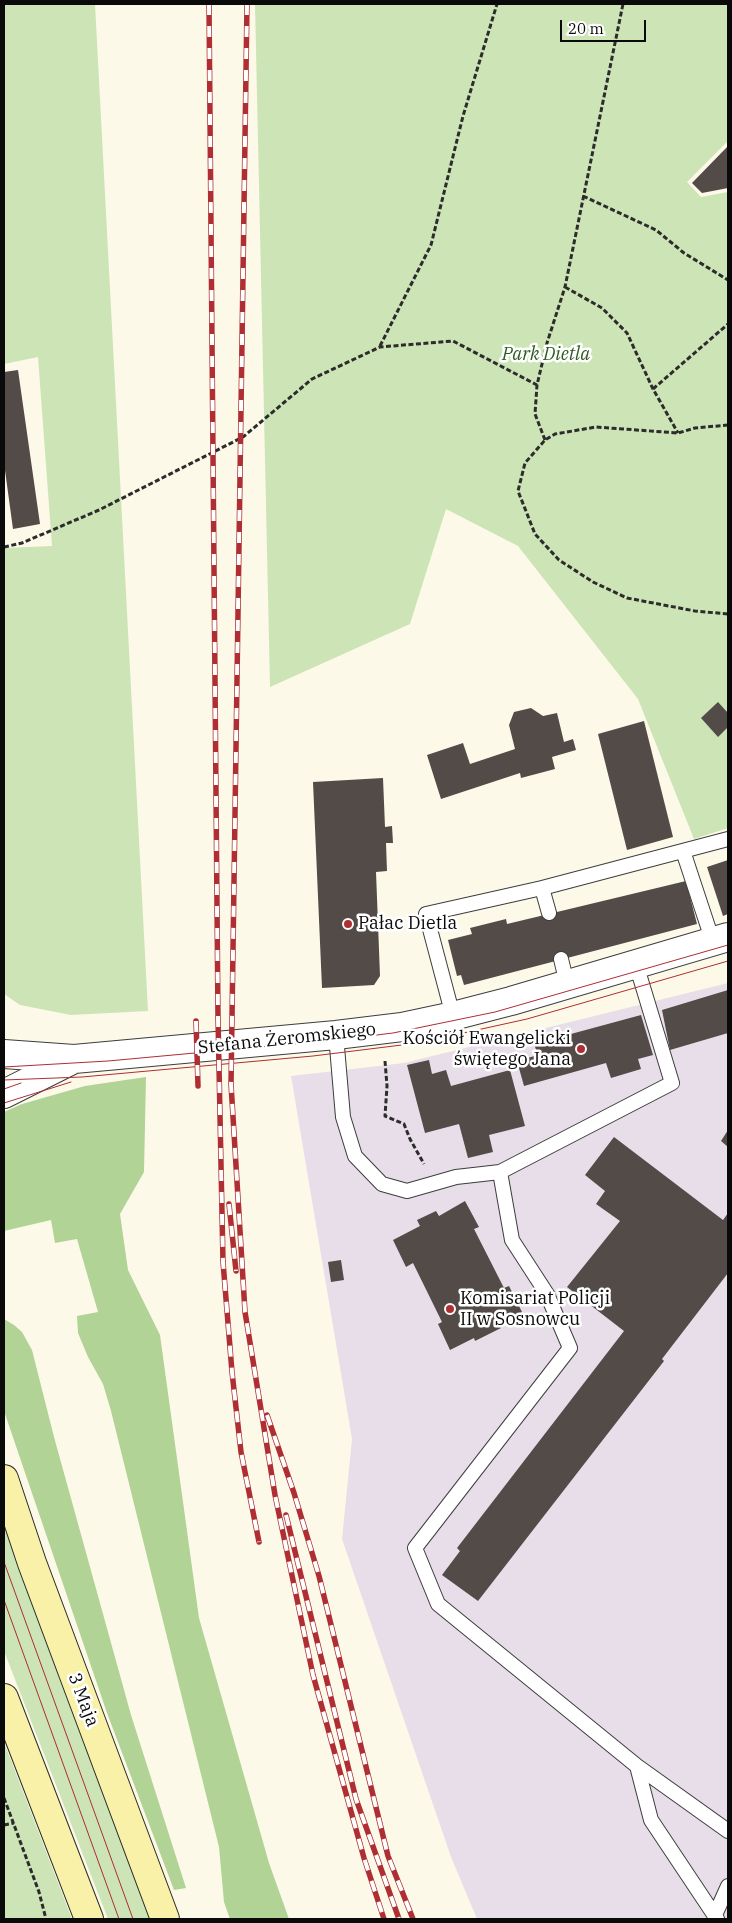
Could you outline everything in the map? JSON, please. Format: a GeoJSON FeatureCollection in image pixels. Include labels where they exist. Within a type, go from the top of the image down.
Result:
{"type":"FeatureCollection","features":[{"type":"Feature","properties":{"kind":"main road","name":"3 Maja"},"geometry":{"type":"LineString","coordinates":[[4,1479],[32,1563],[165,1919]]}},
{"type":"Feature","properties":{"kind":"main road"},"geometry":{"type":"LineString","coordinates":[[4,1698],[89,1919]]}},
{"type":"Feature","properties":{"kind":"street","name":"Stefana Żeromskiego"},"geometry":{"type":"LineString","coordinates":[[4,1054],[74,1059],[336,1035],[402,1027],[453,1016],[564,972],[636,964],[721,939]]}},
{"type":"Feature","properties":{"kind":"street","name":"Stefana Żeromskiego"},"geometry":{"type":"LineString","coordinates":[[4,1094],[74,1059]]}},
{"type":"Feature","properties":{"kind":"lane"},"geometry":{"type":"LineString","coordinates":[[453,1016],[426,914],[542,888],[728,838]]}},
{"type":"Feature","properties":{"kind":"lane"},"geometry":{"type":"LineString","coordinates":[[683,851],[721,939]]}},
{"type":"Feature","properties":{"kind":"lane"},"geometry":{"type":"LineString","coordinates":[[542,888],[549,914]]}},
{"type":"Feature","properties":{"kind":"lane"},"geometry":{"type":"LineString","coordinates":[[336,1035],[343,1117],[355,1156],[382,1184],[407,1191],[456,1177],[500,1172],[672,1083],[636,964]]}},
{"type":"Feature","properties":{"kind":"lane"},"geometry":{"type":"LineString","coordinates":[[500,1172],[512,1240],[547,1294],[570,1348],[414,1548],[438,1604],[637,1766],[728,1831]]}},
{"type":"Feature","properties":{"kind":"lane"},"geometry":{"type":"LineString","coordinates":[[637,1766],[651,1820],[716,1917]]}},
{"type":"Feature","properties":{"kind":"lane"},"geometry":{"type":"LineString","coordinates":[[716,1917],[728,1886]]}},
{"type":"Feature","properties":{"kind":"path"},"geometry":{"type":"LineString","coordinates":[[380,347],[431,245],[463,116],[497,4]]}},
{"type":"Feature","properties":{"kind":"path"},"geometry":{"type":"LineString","coordinates":[[545,440],[535,414],[537,385],[547,343],[565,287],[623,4]]}},
{"type":"Feature","properties":{"kind":"path"},"geometry":{"type":"LineString","coordinates":[[583,196],[656,230],[684,253],[728,280]]}},
{"type":"Feature","properties":{"kind":"path"},"geometry":{"type":"LineString","coordinates":[[565,287],[602,308],[627,333],[653,388],[678,433]]}},
{"type":"Feature","properties":{"kind":"path"},"geometry":{"type":"LineString","coordinates":[[653,388],[728,324]]}},
{"type":"Feature","properties":{"kind":"path"},"geometry":{"type":"LineString","coordinates":[[4,547],[22,543],[99,510],[243,437],[312,379],[380,347],[453,341],[537,385]]}},
{"type":"Feature","properties":{"kind":"path"},"geometry":{"type":"LineString","coordinates":[[728,425],[695,428],[678,433],[596,427],[555,434],[545,440],[525,463],[518,491],[536,534],[559,560],[593,582],[627,598],[695,612],[728,614]]}},
{"type":"Feature","properties":{"kind":"path"},"geometry":{"type":"LineString","coordinates":[[385,1061],[385,1116],[404,1124],[435,1184]]}},
{"type":"Feature","properties":{"kind":"path"},"geometry":{"type":"LineString","coordinates":[[4,1798],[39,1892],[46,1919]]}},
{"type":"Feature","properties":{"kind":"path"},"geometry":{"type":"LineString","coordinates":[[4,1825],[14,1823]]}},
{"type":"Feature","properties":{"kind":"shaded area"},"geometry":{"type":"Polygon","coordinates":[[[728,983],[728,1919],[477,1919],[451,1857],[342,1539],[352,1439],[291,1076],[404,1063],[728,983]]]}},
{"type":"Feature","properties":{"kind":"green space"},"geometry":{"type":"Polygon","coordinates":[[[4,4],[95,4],[148,1011],[71,1015],[20,1005],[4,994],[4,548],[52,546],[38,357],[4,364],[4,4]]]}},
{"type":"Feature","properties":{"kind":"green space","name":"Park Dietla"},"geometry":{"type":"Polygon","coordinates":[[[255,4],[728,4],[728,141],[687,182],[701,197],[728,192],[728,828],[694,839],[638,699],[518,546],[446,509],[410,624],[270,687],[255,4]]]}},
{"type":"Feature","properties":{"kind":"green space"},"geometry":{"type":"Polygon","coordinates":[[[146,1077],[144,1172],[120,1214],[128,1270],[160,1335],[199,1618],[269,1863],[289,1919],[230,1919],[224,1902],[219,1847],[111,1411],[103,1384],[88,1357],[78,1333],[77,1316],[98,1312],[77,1239],[55,1243],[51,1220],[4,1231],[4,1112],[22,1104],[85,1086],[146,1077]]]}},
{"type":"Feature","properties":{"kind":"green space"},"geometry":{"type":"Polygon","coordinates":[[[4,1319],[22,1332],[32,1350],[54,1437],[131,1715],[186,1888],[174,1890],[107,1713],[4,1411],[4,1319]]]}},
{"type":"Feature","properties":{"kind":"green space"},"geometry":{"type":"Polygon","coordinates":[[[4,1524],[67,1699],[151,1919],[108,1919],[4,1651],[4,1524]]]}},
{"type":"Feature","properties":{"kind":"green space"},"geometry":{"type":"Polygon","coordinates":[[[4,1742],[72,1919],[4,1919],[4,1742]]]}},
{"type":"Feature","properties":{"kind":"building"},"geometry":{"type":"Polygon","coordinates":[[[728,146],[728,188],[702,193],[692,183],[728,146]]]}},
{"type":"Feature","properties":{"kind":"building"},"geometry":{"type":"Polygon","coordinates":[[[18,370],[40,524],[13,529],[4,463],[4,372],[18,370]]]}},
{"type":"Feature","properties":{"kind":"building"},"geometry":{"type":"Polygon","coordinates":[[[718,702],[728,713],[728,727],[718,737],[701,718],[718,702]]]}},
{"type":"Feature","properties":{"kind":"building"},"geometry":{"type":"Polygon","coordinates":[[[531,708],[543,716],[557,713],[564,742],[573,739],[576,750],[552,757],[555,769],[521,778],[520,773],[441,799],[427,755],[463,743],[470,764],[515,749],[509,725],[514,712],[531,708]]]}},
{"type":"Feature","properties":{"kind":"building"},"geometry":{"type":"Polygon","coordinates":[[[644,721],[673,837],[627,850],[598,734],[644,721]]]}},
{"type":"Feature","properties":{"kind":"building","name":"Pałac Dietla"},"geometry":{"type":"Polygon","coordinates":[[[383,778],[385,827],[392,826],[393,843],[386,843],[387,871],[376,872],[380,976],[374,985],[322,988],[313,782],[383,778]]]}},
{"type":"Feature","properties":{"kind":"building"},"geometry":{"type":"Polygon","coordinates":[[[728,860],[728,914],[723,916],[707,867],[728,860]]]}},
{"type":"Feature","properties":{"kind":"building"},"geometry":{"type":"Polygon","coordinates":[[[686,881],[697,924],[464,985],[461,975],[457,976],[448,940],[472,934],[470,928],[506,919],[507,924],[686,881]]]}},
{"type":"Feature","properties":{"kind":"building"},"geometry":{"type":"Polygon","coordinates":[[[728,990],[728,1033],[670,1050],[662,1010],[728,990]]]}},
{"type":"Feature","properties":{"kind":"building","name":"Kościół Ewangelicki świętego Jana"},"geometry":{"type":"Polygon","coordinates":[[[641,1015],[653,1055],[638,1059],[641,1069],[611,1078],[606,1063],[524,1086],[517,1061],[538,1055],[534,1044],[641,1015]]]}},
{"type":"Feature","properties":{"kind":"building"},"geometry":{"type":"Polygon","coordinates":[[[429,1060],[432,1074],[446,1070],[451,1086],[510,1070],[525,1126],[489,1135],[493,1152],[468,1158],[459,1124],[425,1133],[407,1065],[429,1060]]]}},
{"type":"Feature","properties":{"kind":"building"},"geometry":{"type":"Polygon","coordinates":[[[728,1130],[728,1147],[721,1141],[728,1130]]]}},
{"type":"Feature","properties":{"kind":"building"},"geometry":{"type":"Polygon","coordinates":[[[614,1137],[723,1220],[728,1213],[728,1273],[662,1359],[664,1361],[478,1601],[442,1575],[460,1551],[457,1548],[624,1331],[567,1287],[620,1221],[596,1204],[605,1191],[585,1175],[614,1137]]]}},
{"type":"Feature","properties":{"kind":"building"},"geometry":{"type":"Polygon","coordinates":[[[465,1201],[479,1227],[474,1229],[504,1288],[509,1286],[522,1312],[498,1324],[501,1328],[475,1341],[474,1338],[450,1350],[438,1324],[442,1322],[413,1263],[406,1267],[393,1240],[420,1226],[417,1220],[436,1211],[439,1216],[465,1201]]]}},
{"type":"Feature","properties":{"kind":"building"},"geometry":{"type":"Polygon","coordinates":[[[341,1260],[344,1280],[331,1282],[328,1262],[341,1260]]]}},
{"type":"Feature","properties":{"kind":"tram line"},"geometry":{"type":"LineString","coordinates":[[4,1067],[108,1061],[393,1033],[495,1012],[728,945]]}},
{"type":"Feature","properties":{"kind":"tram line"},"geometry":{"type":"LineString","coordinates":[[4,1080],[82,1077],[313,1056],[418,1043],[527,1019],[728,961]]}},
{"type":"Feature","properties":{"kind":"tram line"},"geometry":{"type":"LineString","coordinates":[[4,1103],[71,1082]]}},
{"type":"Feature","properties":{"kind":"tram line"},"geometry":{"type":"LineString","coordinates":[[4,1089],[21,1083]]}},
{"type":"Feature","properties":{"kind":"tram line"},"geometry":{"type":"LineString","coordinates":[[4,1562],[133,1919]]}},
{"type":"Feature","properties":{"kind":"tram line"},"geometry":{"type":"LineString","coordinates":[[4,1600],[119,1919]]}},
{"type":"Feature","properties":{"kind":"railway"},"geometry":{"type":"LineString","coordinates":[[209,4],[218,1018],[223,1262],[241,1452],[259,1542]]}},
{"type":"Feature","properties":{"kind":"railway"},"geometry":{"type":"LineString","coordinates":[[247,4],[231,1084],[245,1312],[275,1495],[313,1675],[364,1858],[384,1919]]}},
{"type":"Feature","properties":{"kind":"railway"},"geometry":{"type":"LineString","coordinates":[[196,1021],[198,1086]]}},
{"type":"Feature","properties":{"kind":"railway"},"geometry":{"type":"LineString","coordinates":[[229,1204],[236,1271]]}},
{"type":"Feature","properties":{"kind":"railway"},"geometry":{"type":"LineString","coordinates":[[267,1415],[294,1493],[319,1576],[388,1856],[413,1919]]}},
{"type":"Feature","properties":{"kind":"railway"},"geometry":{"type":"LineString","coordinates":[[286,1515],[356,1799],[399,1919]]}},
{"type":"Feature","properties":{"kind":"place","name":"Pałac Dietla"},"geometry":{"type":"Point","coordinates":[348,924]}},
{"type":"Feature","properties":{"kind":"place","name":"Kościół Ewangelicki świętego Jana"},"geometry":{"type":"Point","coordinates":[581,1049]}},
{"type":"Feature","properties":{"kind":"place","name":"Komisariat Policji II w Sosnowcu"},"geometry":{"type":"Point","coordinates":[450,1309]}}]}
